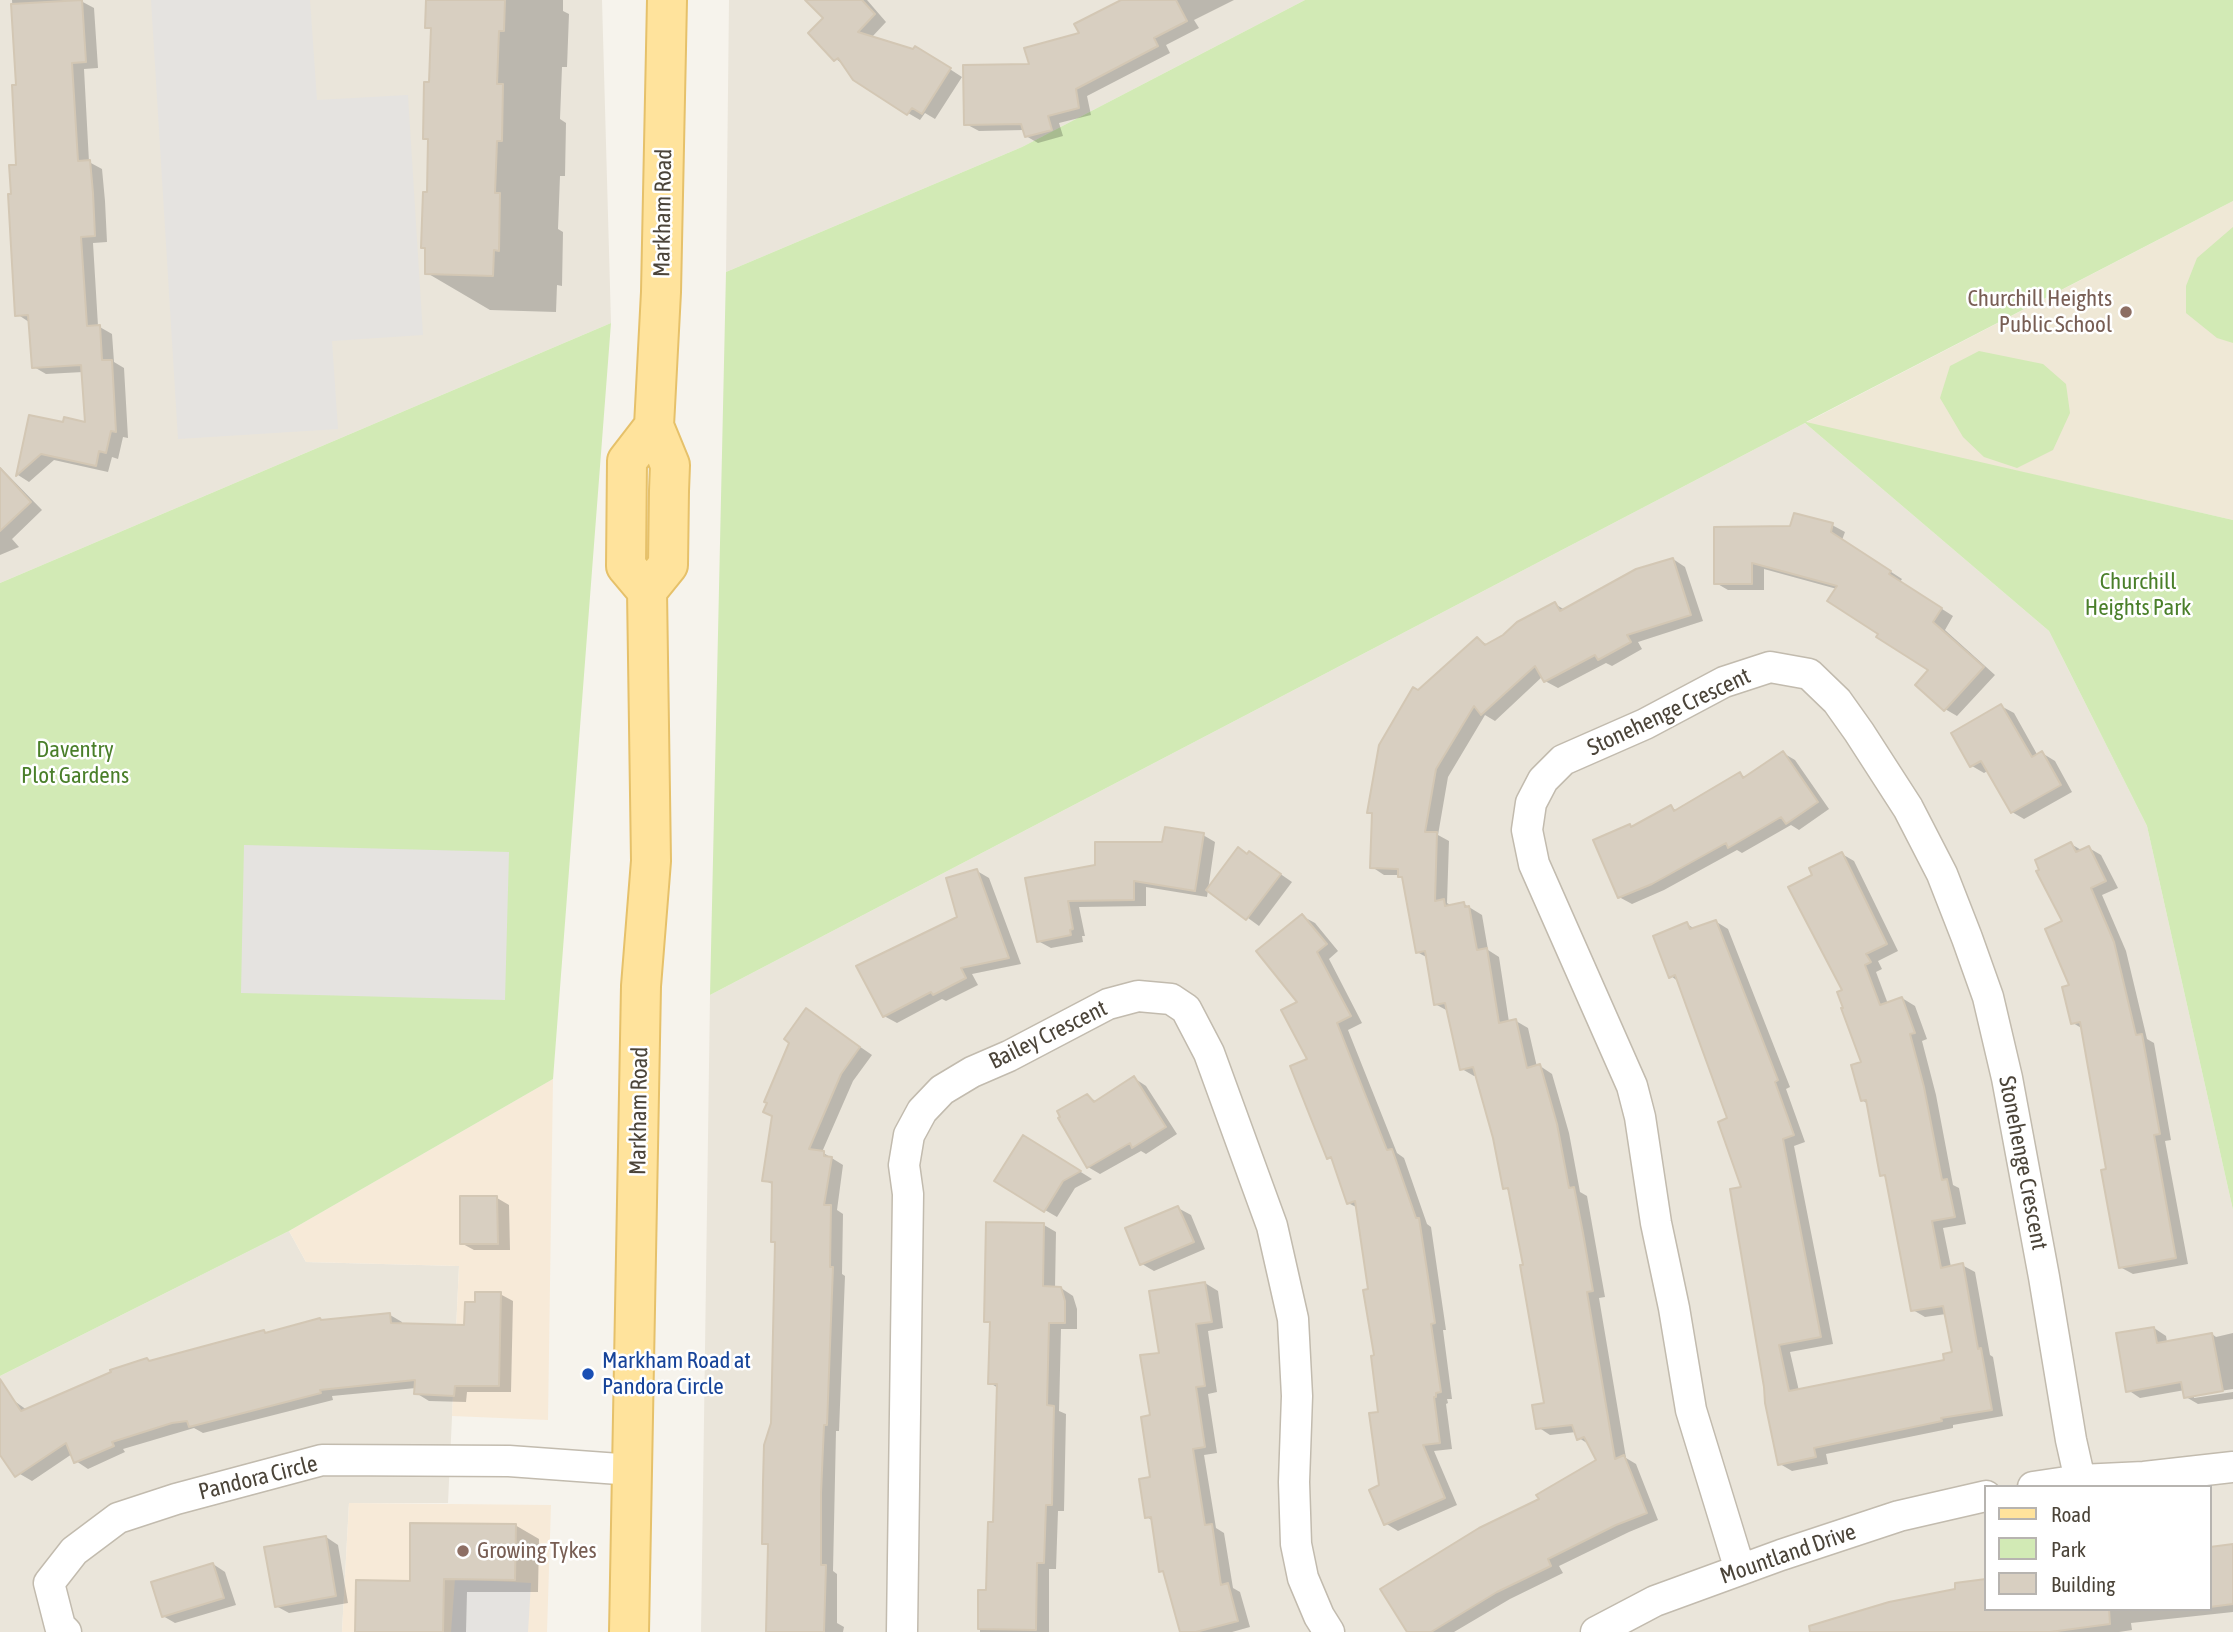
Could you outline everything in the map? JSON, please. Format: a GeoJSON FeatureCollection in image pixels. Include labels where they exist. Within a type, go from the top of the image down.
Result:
{"type":"FeatureCollection","features":[{"type":"Feature","properties":{"kind":"main road","name":"Markham Road"},"geometry":{"type":"LineString","coordinates":[[629,1632],[641,986],[651,862],[647,591],[626,566],[627,461],[654,426],[662,292],[667,0]]}},
{"type":"Feature","properties":{"kind":"street","name":"Stonehenge Crescent"},"geometry":{"type":"LineString","coordinates":[[1740,1570],[1691,1410],[1656,1223],[1640,1116],[1632,1086],[1534,864],[1527,830],[1531,803],[1543,780],[1563,760],[1645,724],[1724,682],[1770,667],[1809,674],[1837,701],[1908,808],[1942,874],[1967,938],[1988,997],[2007,1078],[2080,1480]]}},
{"type":"Feature","properties":{"kind":"street","name":"Bailey Crescent"},"geometry":{"type":"LineString","coordinates":[[902,1632],[908,1194],[904,1165],[909,1135],[922,1111],[942,1090],[972,1072],[1009,1056],[1108,1004],[1138,996],[1171,999],[1186,1009],[1209,1053],[1272,1226],[1293,1319],[1297,1396],[1294,1482],[1296,1544],[1303,1578],[1329,1632]]}},
{"type":"Feature","properties":{"kind":"street","name":"Pandora Circle"},"geometry":{"type":"LineString","coordinates":[[66,1632],[60,1626],[49,1583],[74,1551],[118,1518],[176,1499],[321,1460],[509,1461],[633,1470]]}},
{"type":"Feature","properties":{"kind":"street"},"geometry":{"type":"LineString","coordinates":[[2046,1485],[2233,1467]]}},
{"type":"Feature","properties":{"kind":"street","name":"Mountland Drive"},"geometry":{"type":"LineString","coordinates":[[1597,1632],[1655,1601],[1740,1570],[1899,1516],[1984,1496]]}},
{"type":"Feature","properties":{"kind":"shaded area"},"geometry":{"type":"Polygon","coordinates":[[[0,0],[602,0],[611,323],[0,583],[0,0]]]}},
{"type":"Feature","properties":{"kind":"shaded area"},"geometry":{"type":"Polygon","coordinates":[[[151,0],[310,0],[317,100],[408,95],[423,335],[332,341],[338,429],[178,439],[151,0]]]}},
{"type":"Feature","properties":{"kind":"shaded area"},"geometry":{"type":"Polygon","coordinates":[[[729,0],[1305,0],[1022,147],[726,272],[729,0]]]}},
{"type":"Feature","properties":{"kind":"shaded area","name":"Churchill Heights Public School"},"geometry":{"type":"Polygon","coordinates":[[[2233,201],[2233,520],[1805,423],[2233,201]]]}},
{"type":"Feature","properties":{"kind":"shaded area"},"geometry":{"type":"Polygon","coordinates":[[[1805,423],[2049,631],[2147,826],[2233,1210],[2233,1632],[701,1632],[710,995],[1805,423]]]}},
{"type":"Feature","properties":{"kind":"shaded area"},"geometry":{"type":"Polygon","coordinates":[[[244,845],[509,852],[505,1000],[241,993],[244,845]]]}},
{"type":"Feature","properties":{"kind":"shaded area"},"geometry":{"type":"Polygon","coordinates":[[[553,1079],[548,1420],[452,1416],[459,1266],[306,1262],[289,1231],[553,1079]]]}},
{"type":"Feature","properties":{"kind":"shaded area"},"geometry":{"type":"Polygon","coordinates":[[[289,1231],[306,1262],[459,1266],[448,1503],[349,1503],[342,1632],[0,1632],[0,1376],[289,1231]]]}},
{"type":"Feature","properties":{"kind":"shaded area"},"geometry":{"type":"Polygon","coordinates":[[[349,1503],[551,1505],[547,1632],[342,1632],[349,1503]]]}},
{"type":"Feature","properties":{"kind":"shaded area"},"geometry":{"type":"Polygon","coordinates":[[[455,1579],[531,1583],[528,1632],[451,1632],[455,1579]]]}},
{"type":"Feature","properties":{"kind":"green space","name":"Churchill Heights Park"},"geometry":{"type":"Polygon","coordinates":[[[1305,0],[2233,0],[2233,201],[1806,422],[2233,520],[2233,1210],[2147,826],[2049,631],[1805,423],[710,995],[726,272],[1022,147],[1305,0]]]}},
{"type":"Feature","properties":{"kind":"green space"},"geometry":{"type":"Polygon","coordinates":[[[2233,227],[2233,343],[2217,338],[2186,313],[2186,286],[2197,258],[2233,227]]]}},
{"type":"Feature","properties":{"kind":"green space","name":"Daventry Plot Gardens"},"geometry":{"type":"Polygon","coordinates":[[[611,323],[553,1079],[289,1231],[0,1376],[0,583],[611,323]]]}},
{"type":"Feature","properties":{"kind":"green space"},"geometry":{"type":"Polygon","coordinates":[[[1979,351],[2043,364],[2066,384],[2070,413],[2053,450],[2017,468],[1984,457],[1963,437],[1940,398],[1950,366],[1979,351]]]}},
{"type":"Feature","properties":{"kind":"building"},"geometry":{"type":"Polygon","coordinates":[[[82,0],[86,62],[72,63],[78,161],[90,160],[93,193],[95,236],[81,237],[87,326],[100,325],[102,360],[112,360],[116,432],[111,431],[106,453],[99,451],[96,466],[41,454],[16,476],[29,415],[63,422],[64,417],[85,422],[81,365],[32,368],[28,315],[15,316],[8,194],[11,194],[9,165],[16,165],[12,85],[16,85],[11,4],[82,0]]]}},
{"type":"Feature","properties":{"kind":"building"},"geometry":{"type":"Polygon","coordinates":[[[426,0],[505,0],[504,31],[499,31],[497,84],[503,84],[502,141],[497,141],[495,193],[500,193],[499,251],[494,250],[493,276],[425,274],[425,248],[421,248],[423,192],[427,192],[428,139],[423,139],[424,82],[429,82],[431,28],[425,28],[426,0]]]}},
{"type":"Feature","properties":{"kind":"building"},"geometry":{"type":"Polygon","coordinates":[[[805,0],[862,0],[875,14],[858,32],[913,49],[915,46],[951,68],[922,114],[912,108],[907,115],[853,80],[838,58],[834,61],[808,33],[823,18],[805,0]]]}},
{"type":"Feature","properties":{"kind":"building"},"geometry":{"type":"Polygon","coordinates":[[[1121,0],[1176,0],[1187,21],[1154,38],[1158,46],[1076,89],[1079,108],[1048,116],[1052,130],[1025,137],[1021,124],[964,125],[963,65],[1029,64],[1024,48],[1079,33],[1074,24],[1121,0]]]}},
{"type":"Feature","properties":{"kind":"building"},"geometry":{"type":"Polygon","coordinates":[[[0,468],[31,502],[0,531],[0,468]]]}},
{"type":"Feature","properties":{"kind":"building"},"geometry":{"type":"Polygon","coordinates":[[[1794,513],[1833,523],[1831,532],[1942,608],[1933,622],[1984,667],[1944,711],[1915,685],[1928,670],[1827,601],[1837,586],[1752,563],[1752,584],[1714,584],[1714,527],[1790,526],[1794,513]]]}},
{"type":"Feature","properties":{"kind":"building"},"geometry":{"type":"Polygon","coordinates":[[[1673,558],[1691,615],[1627,635],[1631,642],[1598,660],[1595,655],[1544,682],[1535,666],[1481,715],[1474,706],[1436,769],[1425,832],[1437,832],[1435,901],[1444,899],[1445,906],[1464,902],[1465,907],[1469,906],[1477,950],[1487,948],[1499,1023],[1516,1019],[1527,1068],[1540,1064],[1557,1124],[1569,1188],[1574,1187],[1583,1233],[1593,1291],[1587,1292],[1615,1459],[1624,1455],[1647,1513],[1616,1525],[1548,1559],[1551,1566],[1497,1592],[1431,1632],[1407,1632],[1380,1589],[1479,1528],[1539,1499],[1536,1495],[1596,1460],[1584,1437],[1577,1440],[1572,1425],[1536,1429],[1532,1405],[1544,1403],[1520,1265],[1523,1265],[1508,1188],[1503,1189],[1493,1138],[1473,1067],[1460,1070],[1445,1003],[1434,1005],[1425,951],[1416,953],[1402,877],[1398,877],[1398,869],[1370,868],[1372,813],[1367,813],[1379,745],[1413,687],[1418,690],[1477,637],[1485,645],[1503,635],[1517,622],[1555,602],[1560,611],[1636,569],[1673,558]]]}},
{"type":"Feature","properties":{"kind":"building"},"geometry":{"type":"Polygon","coordinates":[[[2001,704],[2032,757],[2042,751],[2061,785],[2011,813],[1981,761],[1970,767],[1951,733],[2001,704]]]}},
{"type":"Feature","properties":{"kind":"building"},"geometry":{"type":"Polygon","coordinates":[[[1783,751],[1818,802],[1786,824],[1781,817],[1728,848],[1726,843],[1652,884],[1618,898],[1593,840],[1630,824],[1631,827],[1671,805],[1674,811],[1740,772],[1743,778],[1783,751]]]}},
{"type":"Feature","properties":{"kind":"building"},"geometry":{"type":"Polygon","coordinates":[[[1165,827],[1204,833],[1195,891],[1134,881],[1134,900],[1068,901],[1073,929],[1070,930],[1071,935],[1037,942],[1025,878],[1095,865],[1095,842],[1162,842],[1165,827]]]}},
{"type":"Feature","properties":{"kind":"building"},"geometry":{"type":"Polygon","coordinates":[[[2071,842],[2076,852],[2089,846],[2106,881],[2091,888],[2114,942],[2136,1035],[2142,1034],[2160,1134],[2154,1135],[2176,1258],[2119,1268],[2101,1170],[2106,1169],[2080,1022],[2071,1024],[2062,987],[2069,985],[2045,929],[2062,921],[2036,871],[2039,870],[2035,860],[2071,842]]]}},
{"type":"Feature","properties":{"kind":"building"},"geometry":{"type":"Polygon","coordinates":[[[1238,847],[1247,854],[1249,851],[1281,874],[1246,920],[1206,890],[1238,847]]]}},
{"type":"Feature","properties":{"kind":"building"},"geometry":{"type":"Polygon","coordinates":[[[1842,852],[1887,944],[1866,954],[1871,962],[1865,965],[1880,1005],[1902,997],[1915,1033],[1910,1034],[1924,1087],[1942,1180],[1947,1179],[1955,1217],[1932,1221],[1941,1268],[1963,1263],[1992,1410],[1941,1418],[1942,1421],[1814,1448],[1816,1457],[1778,1465],[1765,1403],[1730,1189],[1741,1187],[1718,1122],[1727,1118],[1675,975],[1669,978],[1653,936],[1687,922],[1690,929],[1716,920],[1778,1080],[1775,1082],[1794,1135],[1783,1139],[1821,1337],[1779,1345],[1789,1391],[1944,1360],[1943,1354],[1952,1352],[1943,1306],[1911,1311],[1885,1175],[1880,1176],[1866,1100],[1861,1101],[1851,1065],[1861,1062],[1841,1008],[1837,992],[1842,990],[1788,887],[1812,875],[1809,868],[1842,852]]]}},
{"type":"Feature","properties":{"kind":"building"},"geometry":{"type":"Polygon","coordinates":[[[977,869],[1009,958],[961,968],[966,978],[933,995],[931,992],[883,1017],[856,966],[957,917],[946,878],[977,869]]]}},
{"type":"Feature","properties":{"kind":"building"},"geometry":{"type":"Polygon","coordinates":[[[1302,914],[1327,944],[1317,952],[1351,1016],[1337,1023],[1387,1150],[1392,1149],[1416,1218],[1419,1218],[1435,1323],[1431,1324],[1441,1392],[1434,1397],[1440,1443],[1423,1445],[1445,1498],[1384,1525],[1369,1490],[1379,1485],[1369,1413],[1378,1412],[1371,1356],[1374,1355],[1363,1290],[1368,1289],[1355,1201],[1347,1204],[1331,1157],[1327,1159],[1290,1066],[1307,1059],[1281,1010],[1297,1002],[1256,951],[1302,914]]]}},
{"type":"Feature","properties":{"kind":"building"},"geometry":{"type":"Polygon","coordinates":[[[806,1008],[860,1047],[841,1074],[809,1149],[824,1151],[824,1156],[832,1157],[824,1205],[831,1205],[830,1267],[833,1267],[827,1425],[824,1425],[821,1493],[821,1565],[826,1565],[824,1632],[766,1632],[768,1544],[762,1544],[763,1482],[764,1445],[771,1423],[775,1242],[771,1242],[772,1182],[762,1181],[772,1116],[763,1112],[767,1103],[764,1102],[789,1043],[784,1039],[806,1008]]]}},
{"type":"Feature","properties":{"kind":"building"},"geometry":{"type":"Polygon","coordinates":[[[1134,1076],[1166,1127],[1132,1148],[1130,1143],[1087,1168],[1058,1118],[1060,1117],[1057,1111],[1087,1094],[1094,1102],[1134,1076]]]}},
{"type":"Feature","properties":{"kind":"building"},"geometry":{"type":"Polygon","coordinates":[[[1023,1135],[1081,1171],[1063,1181],[1044,1212],[994,1181],[1023,1135]]]}},
{"type":"Feature","properties":{"kind":"building"},"geometry":{"type":"Polygon","coordinates":[[[460,1196],[497,1196],[498,1244],[460,1244],[460,1196]]]}},
{"type":"Feature","properties":{"kind":"building"},"geometry":{"type":"Polygon","coordinates":[[[1178,1206],[1194,1242],[1140,1265],[1125,1228],[1178,1206]]]}},
{"type":"Feature","properties":{"kind":"building"},"geometry":{"type":"Polygon","coordinates":[[[986,1222],[1044,1223],[1043,1286],[1061,1287],[1065,1301],[1065,1323],[1049,1323],[1047,1405],[1054,1406],[1052,1505],[1046,1505],[1044,1563],[1037,1563],[1036,1630],[978,1629],[978,1590],[986,1590],[988,1522],[993,1522],[997,1384],[988,1384],[990,1322],[984,1322],[986,1222]]]}},
{"type":"Feature","properties":{"kind":"building"},"geometry":{"type":"Polygon","coordinates":[[[1205,1282],[1212,1322],[1196,1324],[1205,1386],[1196,1387],[1205,1447],[1193,1449],[1205,1525],[1212,1524],[1221,1585],[1228,1583],[1238,1621],[1196,1632],[1180,1632],[1163,1571],[1159,1572],[1151,1517],[1145,1518],[1139,1479],[1150,1477],[1141,1417],[1150,1415],[1140,1355],[1159,1353],[1149,1291],[1205,1282]]]}},
{"type":"Feature","properties":{"kind":"building"},"geometry":{"type":"Polygon","coordinates":[[[475,1292],[501,1292],[499,1386],[455,1386],[454,1396],[414,1394],[415,1380],[320,1390],[321,1393],[189,1427],[187,1421],[172,1423],[112,1442],[114,1446],[74,1463],[66,1443],[15,1477],[0,1455],[0,1379],[21,1411],[111,1372],[110,1370],[147,1358],[149,1361],[320,1318],[390,1313],[391,1323],[464,1325],[465,1302],[475,1302],[475,1292]]]}},
{"type":"Feature","properties":{"kind":"building"},"geometry":{"type":"Polygon","coordinates":[[[2154,1327],[2157,1343],[2212,1333],[2223,1391],[2184,1398],[2181,1382],[2126,1392],[2116,1333],[2154,1327]]]}},
{"type":"Feature","properties":{"kind":"building","name":"Growing Tykes"},"geometry":{"type":"Polygon","coordinates":[[[410,1523],[516,1524],[515,1580],[444,1579],[443,1632],[355,1632],[356,1580],[410,1581],[410,1523]]]}},
{"type":"Feature","properties":{"kind":"building"},"geometry":{"type":"Polygon","coordinates":[[[326,1536],[336,1596],[275,1607],[264,1547],[326,1536]]]}},
{"type":"Feature","properties":{"kind":"building"},"geometry":{"type":"Polygon","coordinates":[[[2233,1544],[2233,1604],[2212,1607],[2212,1547],[2233,1544]]]}},
{"type":"Feature","properties":{"kind":"building"},"geometry":{"type":"Polygon","coordinates":[[[213,1563],[224,1598],[162,1617],[151,1582],[213,1563]]]}},
{"type":"Feature","properties":{"kind":"building"},"geometry":{"type":"Polygon","coordinates":[[[1984,1579],[1984,1611],[2109,1611],[2110,1624],[2050,1632],[1810,1632],[1809,1626],[1889,1602],[1955,1589],[1955,1583],[1984,1579]]]}},
{"type":"Feature","properties":{"kind":"place","name":"Churchill Heights Public School"},"geometry":{"type":"Point","coordinates":[2126,312]}},
{"type":"Feature","properties":{"kind":"place","name":"Markham Road at Pandora Circle"},"geometry":{"type":"Point","coordinates":[588,1374]}},
{"type":"Feature","properties":{"kind":"place","name":"Growing Tykes"},"geometry":{"type":"Point","coordinates":[463,1551]}}]}
